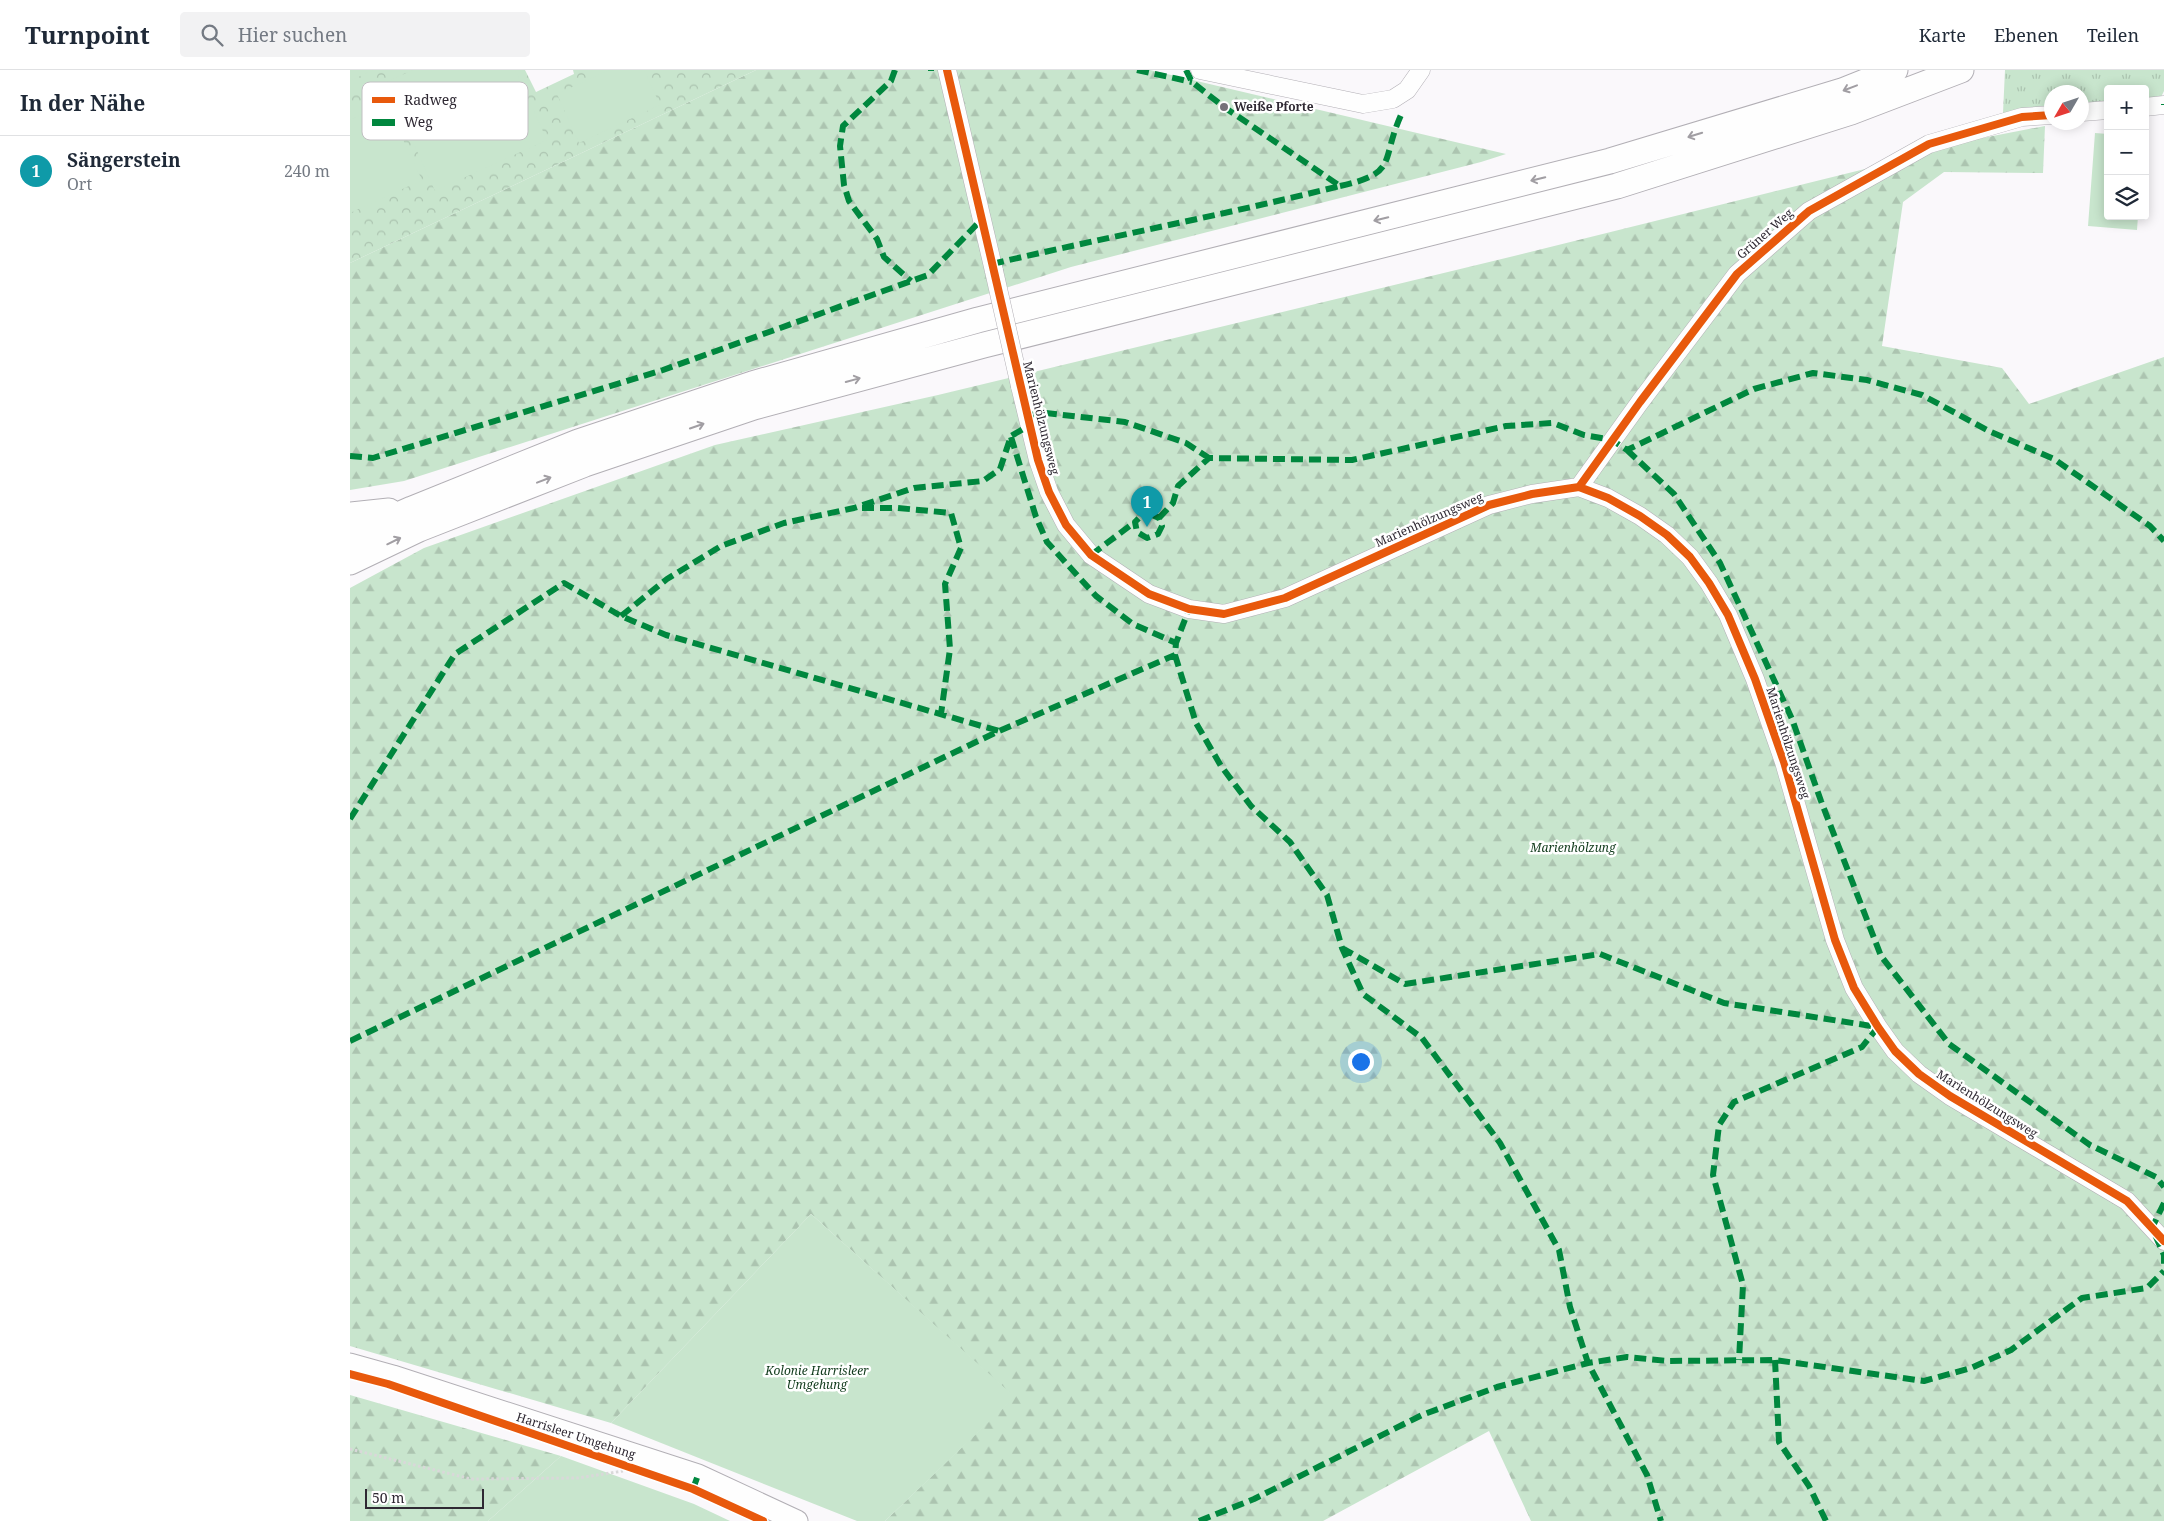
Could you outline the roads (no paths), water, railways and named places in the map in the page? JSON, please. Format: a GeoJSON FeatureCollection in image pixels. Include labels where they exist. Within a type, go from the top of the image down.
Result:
{"type":"FeatureCollection","features":[{"type":"Feature","properties":{"kind":"highway"},"geometry":{"type":"LineString","coordinates":[[350,536],[412,508],[578,442],[752,384],[978,320],[1610,161],[1842,91],[1896,70]]}},
{"type":"Feature","properties":{"kind":"highway"},"geometry":{"type":"LineString","coordinates":[[350,562],[419,529],[585,464],[754,406],[1002,340],[1617,186],[1851,112],[1961,70]]}},
{"type":"Feature","properties":{"kind":"highway"},"geometry":{"type":"LineString","coordinates":[[350,515],[412,508]]}},
{"type":"Feature","properties":{"kind":"main road","name":"Harrisleer Umgehung"},"geometry":{"type":"LineString","coordinates":[[350,1364],[393,1376],[698,1475],[798,1521]]}},
{"type":"Feature","properties":{"kind":"street","name":"Marienhölzungsweg"},"geometry":{"type":"LineString","coordinates":[[947,70],[1038,460],[1049,492],[1066,525],[1091,555],[1149,594],[1189,609],[1224,614],[1285,598],[1489,505],[1532,494],[1579,487],[1608,498],[1640,516],[1667,535],[1690,557],[1709,583],[1728,615],[1755,679],[1784,762],[1835,940],[1854,988],[1895,1051],[1919,1074],[1950,1096],[2127,1201],[2158,1227],[2164,1241]]}},
{"type":"Feature","properties":{"kind":"street"},"geometry":{"type":"LineString","coordinates":[[1200,70],[1362,104],[1393,99],[1407,90],[1421,70]]}},
{"type":"Feature","properties":{"kind":"street"},"geometry":{"type":"LineString","coordinates":[[2149,106],[2164,105]]}},
{"type":"Feature","properties":{"kind":"street"},"geometry":{"type":"LineString","coordinates":[[2089,111],[2104,110]]}},
{"type":"Feature","properties":{"kind":"street","name":"Grüner Weg"},"geometry":{"type":"LineString","coordinates":[[1579,487],[1736,274],[1809,211],[1929,144],[2022,117],[2044,116]]}},
{"type":"Feature","properties":{"kind":"place","name":"Weiße Pforte"},"geometry":{"type":"Point","coordinates":[1224,107]}},
{"type":"Feature","properties":{"kind":"place","name":"Sängerstein"},"geometry":{"type":"Point","coordinates":[1147,527]}},
{"type":"Feature","properties":{"kind":"park label","name":"Marienhölzung"},"geometry":{"type":"Point","coordinates":[1573,848]}},
{"type":"Feature","properties":{"kind":"park label","name":"Kolonie Harrisleer Umgehung"},"geometry":{"type":"Point","coordinates":[817,1378]}}]}
